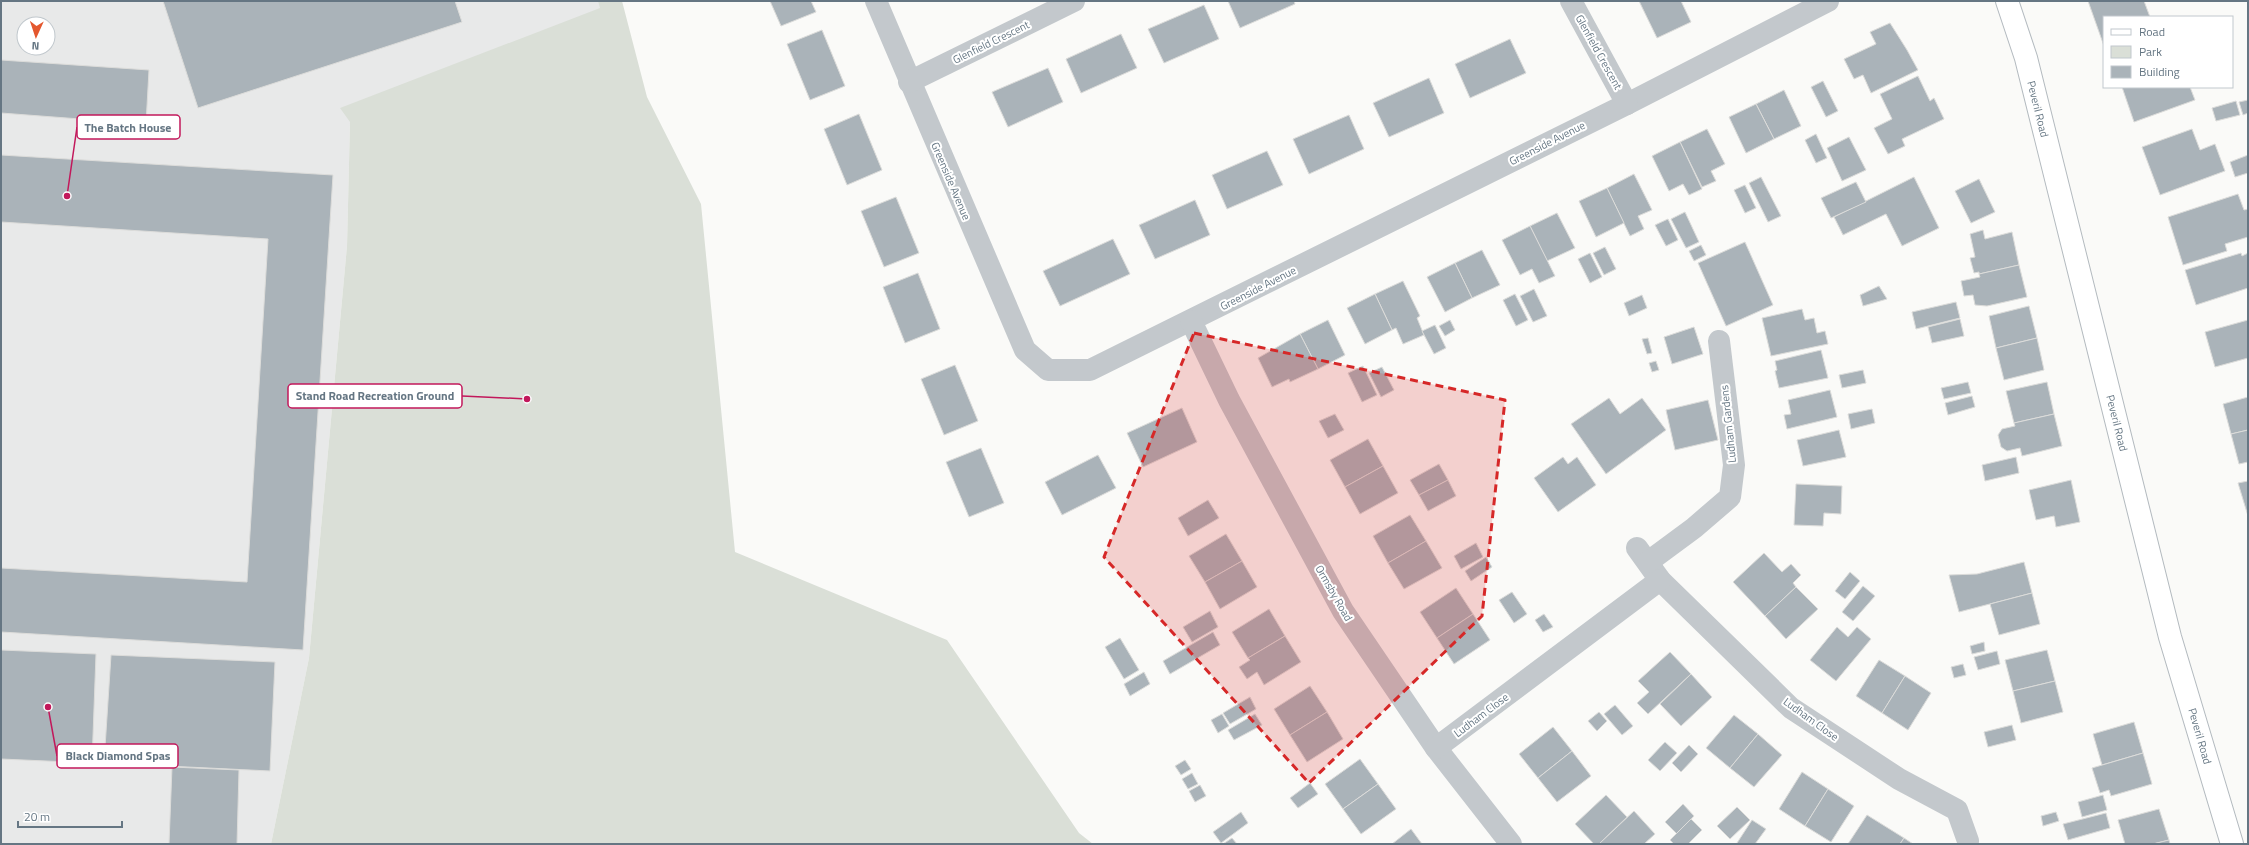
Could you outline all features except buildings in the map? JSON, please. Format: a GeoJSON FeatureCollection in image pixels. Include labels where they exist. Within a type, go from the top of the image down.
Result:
{"type":"FeatureCollection","features":[{"type":"Feature","properties":{"kind":"street","name":"Greenside Avenue"},"geometry":{"type":"LineString","coordinates":[[876,1],[909,82],[1025,350],[1048,370],[1090,370],[1627,104],[1828,1]]}},
{"type":"Feature","properties":{"kind":"street","name":"Glenfield Crescent"},"geometry":{"type":"LineString","coordinates":[[909,82],[1074,1]]}},
{"type":"Feature","properties":{"kind":"street","name":"Glenfield Crescent"},"geometry":{"type":"LineString","coordinates":[[1571,1],[1627,104]]}},
{"type":"Feature","properties":{"kind":"street","name":"Peveril Road"},"geometry":{"type":"LineString","coordinates":[[2007,1],[2026,58],[2170,637],[2232,844]]}},
{"type":"Feature","properties":{"kind":"street","name":"Ormsby Road"},"geometry":{"type":"LineString","coordinates":[[1191,321],[1229,400],[1343,611],[1436,748],[1511,844]]}},
{"type":"Feature","properties":{"kind":"street","name":"Ludham Gardens"},"geometry":{"type":"LineString","coordinates":[[1642,555],[1694,528],[1730,497],[1734,465],[1719,341]]}},
{"type":"Feature","properties":{"kind":"street","name":"Ludham Close"},"geometry":{"type":"LineString","coordinates":[[1642,555],[1660,580],[1791,708],[1899,779],[1957,810],[1968,841]]}},
{"type":"Feature","properties":{"kind":"street","name":"Ludham Close"},"geometry":{"type":"LineString","coordinates":[[1436,748],[1660,580]]}},
{"type":"Feature","properties":{"kind":"highlighted area"},"geometry":{"type":"Polygon","coordinates":[[[1194,333],[1505,400],[1482,616],[1309,783],[1104,557],[1194,333]]]}},
{"type":"Feature","properties":{"kind":"shaded area"},"geometry":{"type":"Polygon","coordinates":[[[1,1],[622,1],[350,122],[347,246],[309,658],[271,844],[1,844],[1,1]]]}},
{"type":"Feature","properties":{"kind":"green space"},"geometry":{"type":"Polygon","coordinates":[[[598,1],[622,1],[647,97],[701,204],[735,552],[947,640],[1079,833],[1093,844],[271,844],[309,658],[347,246],[350,122],[340,108],[600,8],[598,1]]]}},
{"type":"Feature","properties":{"kind":"place","name":"The Batch House"},"geometry":{"type":"Point","coordinates":[67,196]}},
{"type":"Feature","properties":{"kind":"place","name":"Stand Road Recreation Ground"},"geometry":{"type":"Point","coordinates":[527,399]}},
{"type":"Feature","properties":{"kind":"place","name":"Black Diamond Spas"},"geometry":{"type":"Point","coordinates":[48,707]}}]}
